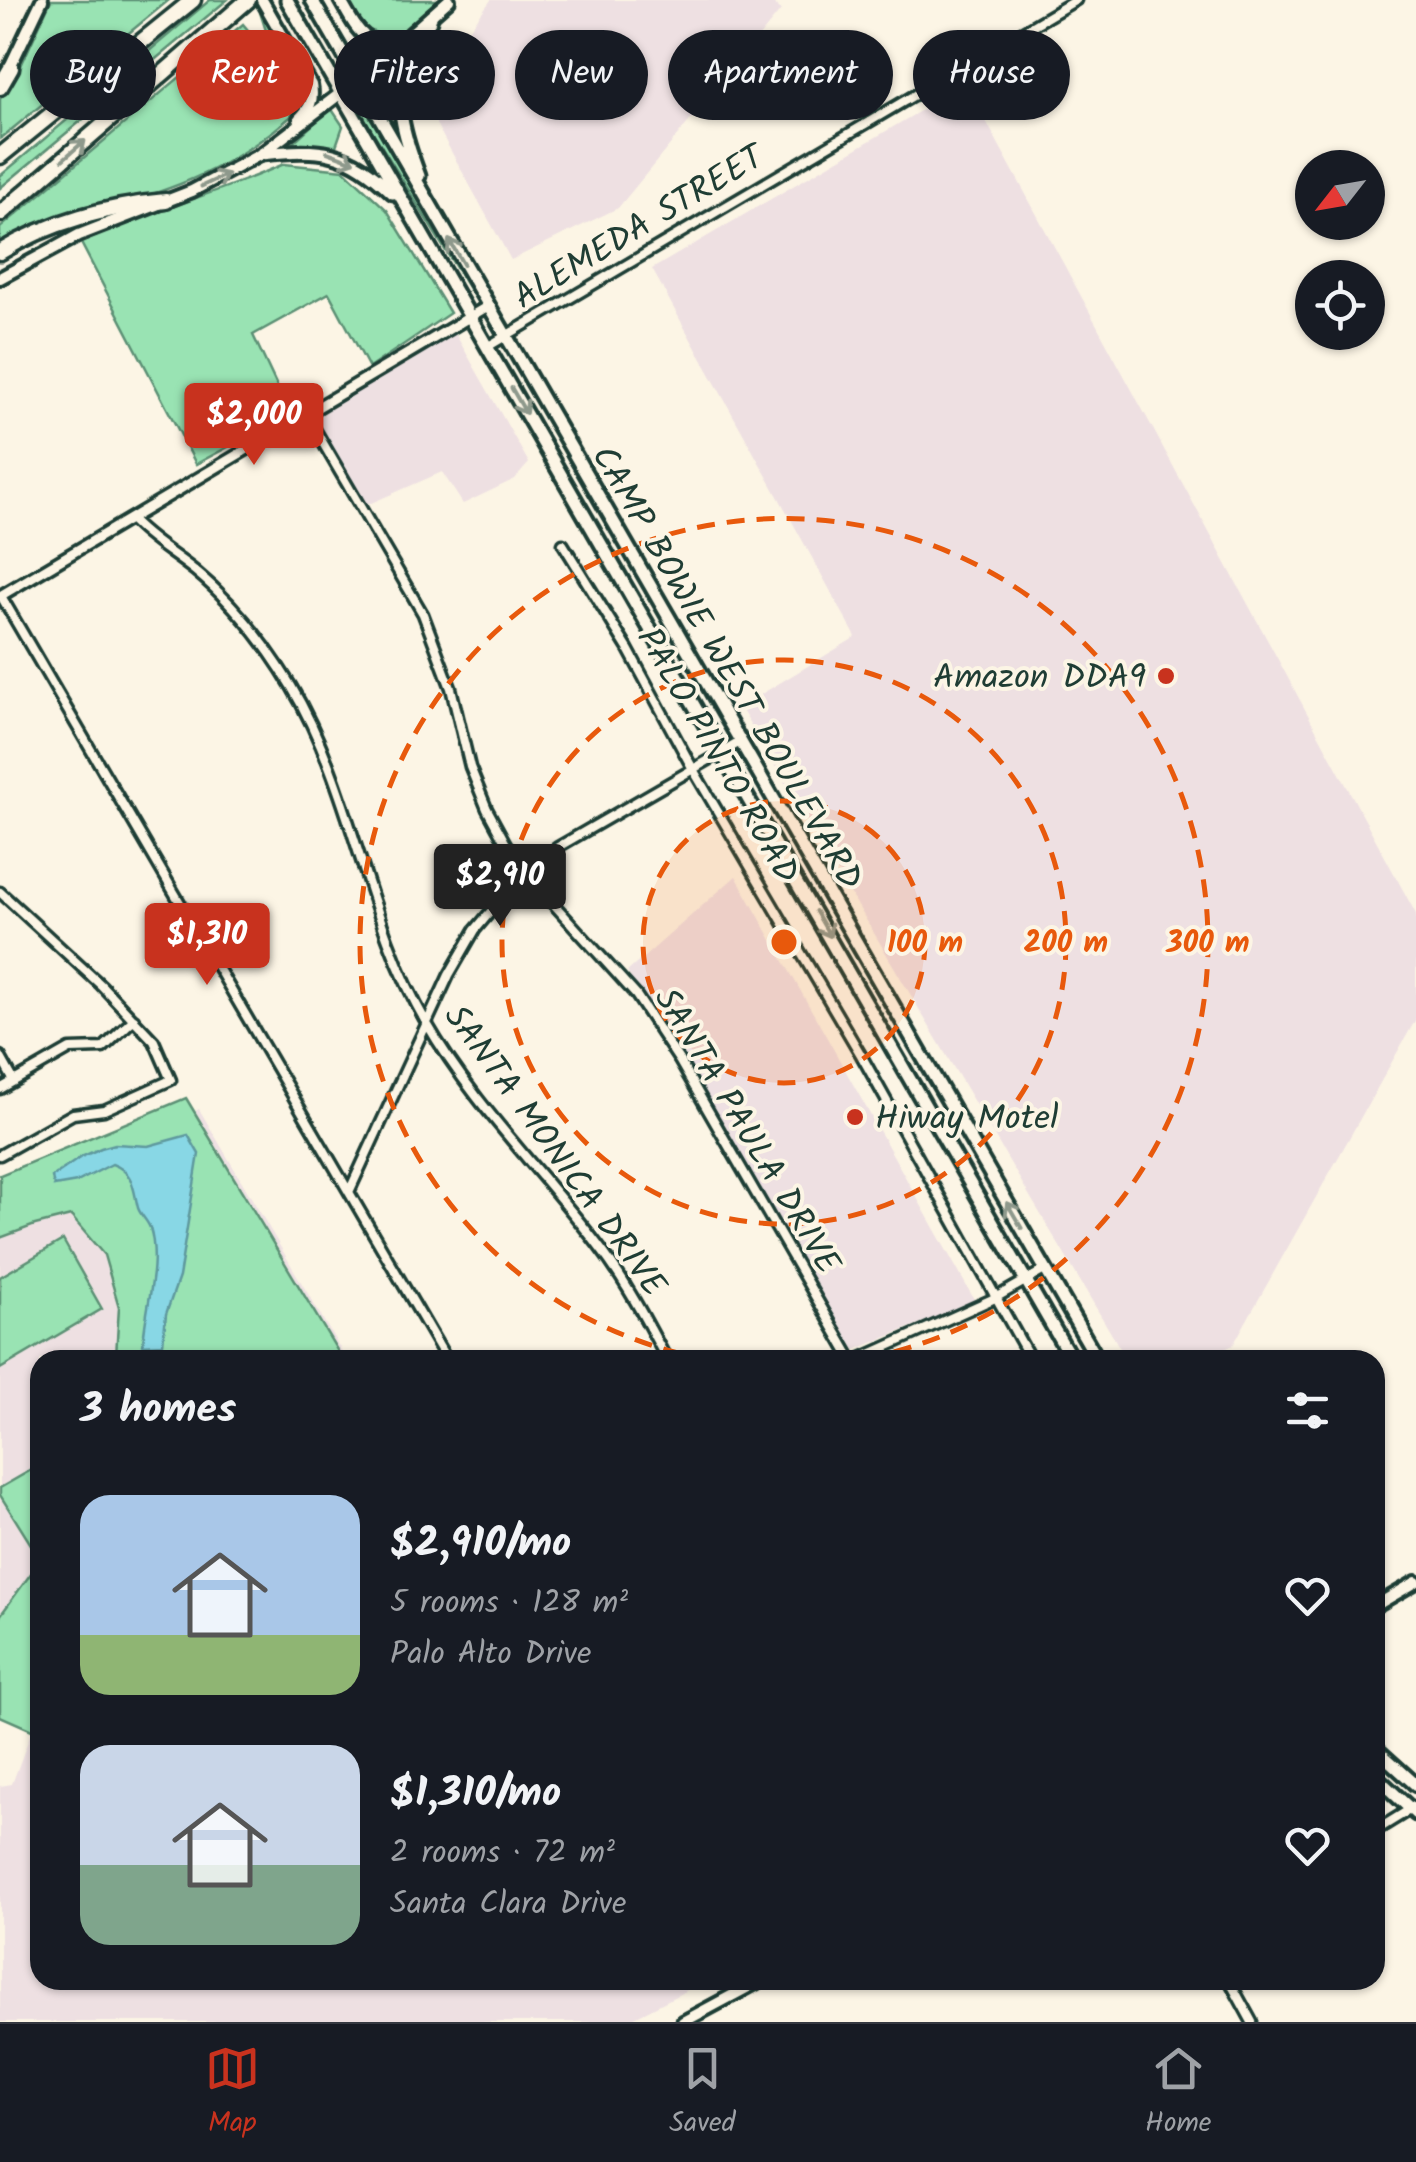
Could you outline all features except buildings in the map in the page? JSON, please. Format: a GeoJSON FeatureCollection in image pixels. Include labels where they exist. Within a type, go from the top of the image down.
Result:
{"type":"FeatureCollection","features":[{"type":"Feature","properties":{"kind":"highway"},"geometry":{"type":"LineString","coordinates":[[0,156],[193,0]]}},
{"type":"Feature","properties":{"kind":"highway"},"geometry":{"type":"LineString","coordinates":[[0,214],[248,0]]}},
{"type":"Feature","properties":{"kind":"highway"},"geometry":{"type":"LineString","coordinates":[[0,84],[11,68]]}},
{"type":"Feature","properties":{"kind":"highway"},"geometry":{"type":"LineString","coordinates":[[0,252],[44,228],[139,203],[166,201]]}},
{"type":"Feature","properties":{"kind":"main road"},"geometry":{"type":"LineString","coordinates":[[11,68],[42,0]]}},
{"type":"Feature","properties":{"kind":"main road"},"geometry":{"type":"LineString","coordinates":[[262,0],[311,84],[309,109],[287,135]]}},
{"type":"Feature","properties":{"kind":"main road","name":"CAMP BOWIE WEST BOULEVARD"},"geometry":{"type":"LineString","coordinates":[[286,0],[334,84]]}},
{"type":"Feature","properties":{"kind":"main road","name":"CAMP BOWIE WEST BOULEVARD"},"geometry":{"type":"LineString","coordinates":[[312,0],[334,38]]}},
{"type":"Feature","properties":{"kind":"main road"},"geometry":{"type":"LineString","coordinates":[[340,0],[360,30]]}},
{"type":"Feature","properties":{"kind":"main road"},"geometry":{"type":"LineString","coordinates":[[417,30],[449,0]]}},
{"type":"Feature","properties":{"kind":"main road"},"geometry":{"type":"LineString","coordinates":[[432,17],[406,63],[399,95],[410,152],[436,217]]}},
{"type":"Feature","properties":{"kind":"main road"},"geometry":{"type":"LineString","coordinates":[[0,278],[79,234],[227,175],[262,154],[334,99]]}},
{"type":"Feature","properties":{"kind":"main road","name":"CAMP BOWIE WEST BOULEVARD"},"geometry":{"type":"LineString","coordinates":[[355,120],[1066,1350]]}},
{"type":"Feature","properties":{"kind":"main road","name":"CAMP BOWIE WEST BOULEVARD"},"geometry":{"type":"LineString","coordinates":[[381,120],[1092,1350]]}},
{"type":"Feature","properties":{"kind":"main road"},"geometry":{"type":"LineString","coordinates":[[262,154],[300,150],[336,153],[368,168],[405,204]]}},
{"type":"Feature","properties":{"kind":"main road"},"geometry":{"type":"LineString","coordinates":[[874,1012],[892,1002]]}},
{"type":"Feature","properties":{"kind":"main road"},"geometry":{"type":"LineString","coordinates":[[1385,1600],[1416,1582]]}},
{"type":"Feature","properties":{"kind":"main road"},"geometry":{"type":"LineString","coordinates":[[1385,1757],[1416,1785]]}},
{"type":"Feature","properties":{"kind":"main road"},"geometry":{"type":"LineString","coordinates":[[1385,1785],[1414,1810]]}},
{"type":"Feature","properties":{"kind":"main road"},"geometry":{"type":"LineString","coordinates":[[683,2022],[742,1990]]}},
{"type":"Feature","properties":{"kind":"street","name":"ALEMEDA STREET"},"geometry":{"type":"LineString","coordinates":[[487,347],[1076,0]]}},
{"type":"Feature","properties":{"kind":"street","name":"ALEMEDA STREET"},"geometry":{"type":"LineString","coordinates":[[0,596],[488,306]]}},
{"type":"Feature","properties":{"kind":"street","name":"SANTA PAULA DRIVE"},"geometry":{"type":"LineString","coordinates":[[306,414],[424,614],[439,652],[470,767],[506,844],[636,995],[662,1033],[848,1350]]}},
{"type":"Feature","properties":{"kind":"street","name":"SANTA MONICA DRIVE"},"geometry":{"type":"LineString","coordinates":[[130,519],[230,603],[268,650],[318,741],[394,956],[426,1022],[469,1088],[598,1244],[662,1350]]}},
{"type":"Feature","properties":{"kind":"street","name":"PALO PINTO ROAD"},"geometry":{"type":"LineString","coordinates":[[563,544],[628,649],[1025,1350]]}},
{"type":"Feature","properties":{"kind":"street"},"geometry":{"type":"LineString","coordinates":[[0,596],[442,1350]]}},
{"type":"Feature","properties":{"kind":"street"},"geometry":{"type":"LineString","coordinates":[[349,1192],[426,1022],[475,930],[527,871],[558,847],[740,742]]}},
{"type":"Feature","properties":{"kind":"street"},"geometry":{"type":"LineString","coordinates":[[0,892],[134,1019],[154,1041],[171,1080],[104,1110],[72,1114],[0,1156]]}},
{"type":"Feature","properties":{"kind":"street"},"geometry":{"type":"LineString","coordinates":[[0,1089],[70,1049],[103,1048],[134,1019]]}},
{"type":"Feature","properties":{"kind":"street"},"geometry":{"type":"LineString","coordinates":[[0,1056],[14,1081]]}},
{"type":"Feature","properties":{"kind":"street"},"geometry":{"type":"LineString","coordinates":[[877,1350],[994,1298],[1046,1269]]}},
{"type":"Feature","properties":{"kind":"street"},"geometry":{"type":"LineString","coordinates":[[1385,1825],[1414,1810]]}},
{"type":"Feature","properties":{"kind":"street"},"geometry":{"type":"LineString","coordinates":[[1234,1990],[1252,2022]]}},
{"type":"Feature","properties":{"kind":"shaded area"},"geometry":{"type":"Polygon","coordinates":[[[491,0],[770,0],[781,10],[765,30],[668,30],[668,120],[690,120],[618,208],[511,260],[436,124],[436,120],[495,120],[495,30],[468,30],[491,0]]]}},
{"type":"Feature","properties":{"kind":"shaded area"},"geometry":{"type":"Polygon","coordinates":[[[913,115],[913,120],[986,120],[1416,914],[1416,1019],[1233,1345],[1223,1350],[1121,1350],[740,707],[856,637],[652,269],[913,115]]]}},
{"type":"Feature","properties":{"kind":"shaded area"},"geometry":{"type":"Polygon","coordinates":[[[452,328],[529,463],[515,479],[463,504],[442,472],[362,507],[306,414],[452,328]]]}},
{"type":"Feature","properties":{"kind":"shaded area"},"geometry":{"type":"Polygon","coordinates":[[[736,876],[975,1301],[855,1350],[627,972],[736,876]]]}},
{"type":"Feature","properties":{"kind":"shaded area"},"geometry":{"type":"Polygon","coordinates":[[[199,1109],[341,1350],[30,1350],[30,1729],[0,1710],[0,1215],[199,1109]]]}},
{"type":"Feature","properties":{"kind":"shaded area"},"geometry":{"type":"Polygon","coordinates":[[[30,1735],[30,1990],[687,1990],[625,2022],[0,2022],[0,1786],[12,1784],[30,1735]]]}},
{"type":"Feature","properties":{"kind":"green space"},"geometry":{"type":"Polygon","coordinates":[[[51,0],[169,0],[133,30],[37,30],[51,0]]]}},
{"type":"Feature","properties":{"kind":"green space"},"geometry":{"type":"Polygon","coordinates":[[[210,0],[227,0],[191,30],[176,30],[176,42],[156,59],[156,45],[210,0]]]}},
{"type":"Feature","properties":{"kind":"green space"},"geometry":{"type":"Polygon","coordinates":[[[346,0],[440,0],[408,30],[365,30],[346,0]]]}},
{"type":"Feature","properties":{"kind":"green space"},"geometry":{"type":"Polygon","coordinates":[[[30,46],[30,114],[0,139],[0,99],[30,46]]]}},
{"type":"Feature","properties":{"kind":"green space"},"geometry":{"type":"Polygon","coordinates":[[[176,80],[176,120],[286,120],[244,152],[202,175],[130,201],[33,226],[0,246],[0,228],[129,120],[156,120],[156,97],[176,80]]]}},
{"type":"Feature","properties":{"kind":"green space"},"geometry":{"type":"Polygon","coordinates":[[[331,108],[334,120],[343,126],[336,146],[289,146],[331,108]]]}},
{"type":"Feature","properties":{"kind":"green space"},"geometry":{"type":"Polygon","coordinates":[[[67,120],[82,120],[0,188],[0,176],[67,120]]]}},
{"type":"Feature","properties":{"kind":"green space"},"geometry":{"type":"Polygon","coordinates":[[[365,120],[375,120],[471,292],[365,120]]]}},
{"type":"Feature","properties":{"kind":"green space"},"geometry":{"type":"Polygon","coordinates":[[[284,164],[344,170],[387,210],[450,313],[369,368],[329,293],[253,335],[290,414],[196,464],[81,243],[284,164]]]}},
{"type":"Feature","properties":{"kind":"green space"},"geometry":{"type":"Polygon","coordinates":[[[186,1098],[337,1350],[116,1350],[119,1307],[104,1255],[71,1216],[0,1238],[0,1175],[186,1098]]]}},
{"type":"Feature","properties":{"kind":"green space"},"geometry":{"type":"Polygon","coordinates":[[[63,1240],[102,1309],[0,1369],[0,1277],[63,1240]]]}},
{"type":"Feature","properties":{"kind":"green space"},"geometry":{"type":"Polygon","coordinates":[[[30,1471],[30,1543],[0,1495],[0,1488],[30,1471]]]}},
{"type":"Feature","properties":{"kind":"green space"},"geometry":{"type":"Polygon","coordinates":[[[30,1575],[30,1729],[0,1716],[0,1616],[30,1575]]]}},
{"type":"Feature","properties":{"kind":"water"},"geometry":{"type":"Polygon","coordinates":[[[188,1135],[199,1154],[179,1277],[166,1314],[163,1344],[143,1345],[153,1242],[129,1176],[112,1164],[77,1182],[54,1186],[52,1177],[101,1148],[115,1144],[148,1146],[188,1135]]]}},
{"type":"Feature","properties":{"kind":"place","name":"Amazon DDA9"},"geometry":{"type":"Point","coordinates":[1166,676]}},
{"type":"Feature","properties":{"kind":"place","name":"Hiway Motel"},"geometry":{"type":"Point","coordinates":[855,1117]}}]}
